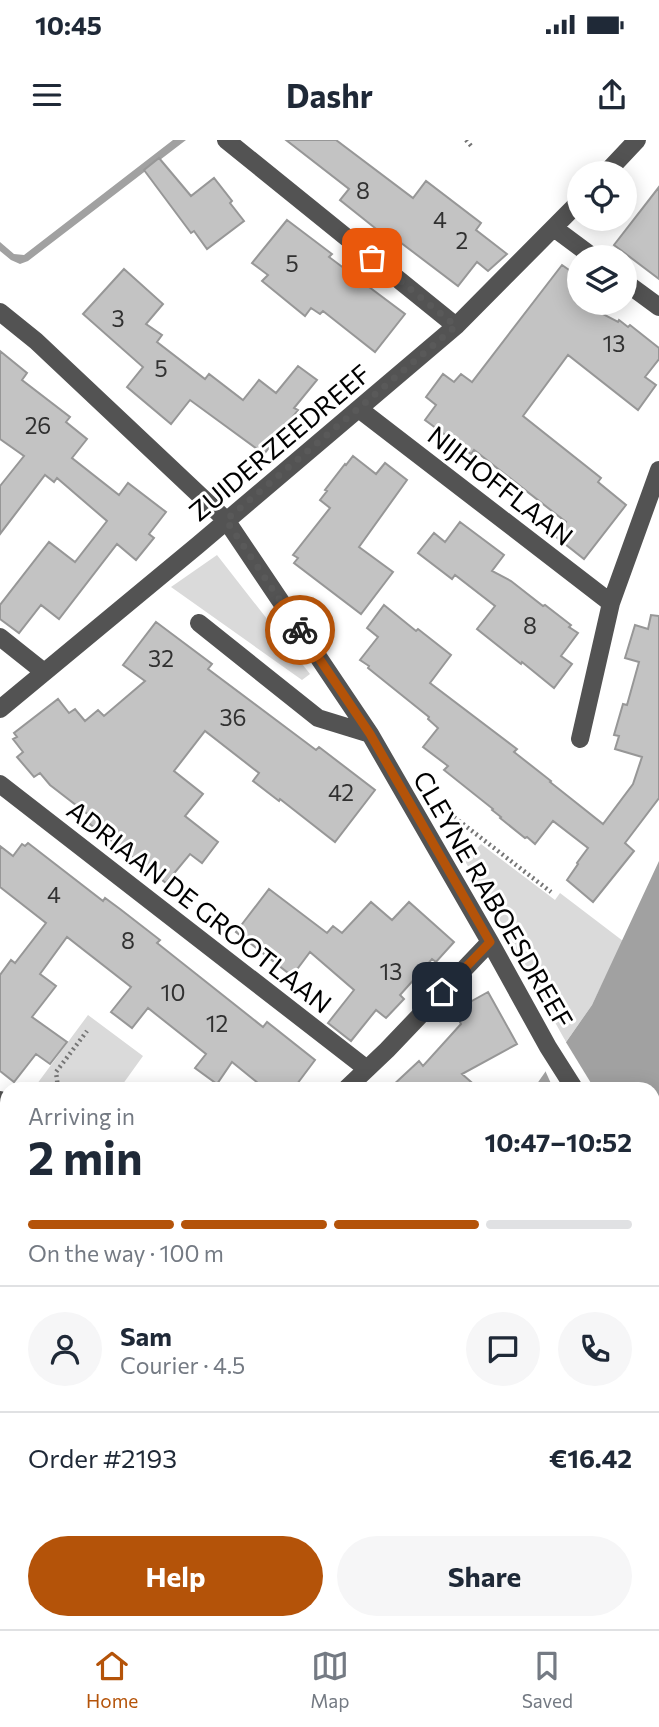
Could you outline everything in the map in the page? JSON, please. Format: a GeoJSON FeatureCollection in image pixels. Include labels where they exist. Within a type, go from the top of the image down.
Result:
{"type":"FeatureCollection","features":[{"type":"Feature","properties":{"kind":"street"},"geometry":{"type":"LineString","coordinates":[[226,140],[456,326]]}},
{"type":"Feature","properties":{"kind":"street"},"geometry":{"type":"LineString","coordinates":[[617,161],[637,140]]}},
{"type":"Feature","properties":{"kind":"street","name":"ZUIDERZEEDREEF"},"geometry":{"type":"LineString","coordinates":[[0,709],[456,326],[567,214]]}},
{"type":"Feature","properties":{"kind":"street"},"geometry":{"type":"LineString","coordinates":[[554,228],[577,245]]}},
{"type":"Feature","properties":{"kind":"street"},"geometry":{"type":"LineString","coordinates":[[637,291],[659,307]]}},
{"type":"Feature","properties":{"kind":"street","name":"CLEYNE RABOESDREEF"},"geometry":{"type":"LineString","coordinates":[[0,312],[36,341],[226,520],[370,734],[570,1082]]}},
{"type":"Feature","properties":{"kind":"street","name":"NIJHOFFLAAN"},"geometry":{"type":"LineString","coordinates":[[359,408],[611,603]]}},
{"type":"Feature","properties":{"kind":"street"},"geometry":{"type":"LineString","coordinates":[[580,739],[611,603],[659,470]]}},
{"type":"Feature","properties":{"kind":"street"},"geometry":{"type":"LineString","coordinates":[[199,623],[318,718],[370,734]]}},
{"type":"Feature","properties":{"kind":"street"},"geometry":{"type":"LineString","coordinates":[[0,637],[44,672]]}},
{"type":"Feature","properties":{"kind":"street","name":"ADRIAAN DE GROOTLAAN"},"geometry":{"type":"LineString","coordinates":[[0,785],[367,1069]]}},
{"type":"Feature","properties":{"kind":"street"},"geometry":{"type":"LineString","coordinates":[[353,1082],[490,942]]}},
{"type":"Feature","properties":{"kind":"path"},"geometry":{"type":"LineString","coordinates":[[466,140],[473,148]]}},
{"type":"Feature","properties":{"kind":"path"},"geometry":{"type":"LineString","coordinates":[[419,818],[434,801],[551,892]]}},
{"type":"Feature","properties":{"kind":"path"},"geometry":{"type":"LineString","coordinates":[[57,1082],[55,1072],[87,1031]]}},
{"type":"Feature","properties":{"kind":"shaded area"},"geometry":{"type":"Polygon","coordinates":[[[173,140],[186,140],[28,261],[20,264],[0,251],[0,242],[14,254],[24,255],[173,140]]]}},
{"type":"Feature","properties":{"kind":"shaded area"},"geometry":{"type":"Polygon","coordinates":[[[217,555],[310,674],[302,680],[171,587],[217,555]]]}},
{"type":"Feature","properties":{"kind":"shaded area"},"geometry":{"type":"Polygon","coordinates":[[[481,844],[555,900],[560,893],[623,941],[592,1005],[566,1042],[465,861],[481,844]]]}},
{"type":"Feature","properties":{"kind":"shaded area"},"geometry":{"type":"Polygon","coordinates":[[[659,861],[659,1082],[538,1082],[592,1005],[659,861]]]}},
{"type":"Feature","properties":{"kind":"shaded area"},"geometry":{"type":"Polygon","coordinates":[[[88,1015],[143,1056],[124,1082],[38,1082],[88,1015]]]}},
{"type":"Feature","properties":{"kind":"pier"},"geometry":{"type":"Polygon","coordinates":[[[564,1039],[590,1082],[550,1082],[544,1068],[564,1039]]]}},
{"type":"Feature","properties":{"kind":"building"},"geometry":{"type":"Polygon","coordinates":[[[286,140],[336,140],[413,198],[426,181],[481,223],[476,230],[507,254],[488,271],[477,262],[458,286],[388,233],[385,236],[340,200],[349,189],[286,140]]]}},
{"type":"Feature","properties":{"kind":"building"},"geometry":{"type":"Polygon","coordinates":[[[159,158],[191,196],[214,178],[244,221],[207,249],[194,231],[191,233],[144,170],[159,158]]]}},
{"type":"Feature","properties":{"kind":"building"},"geometry":{"type":"Polygon","coordinates":[[[659,187],[659,279],[637,262],[637,245],[614,245],[625,231],[637,231],[637,215],[659,187]]]}},
{"type":"Feature","properties":{"kind":"building"},"geometry":{"type":"Polygon","coordinates":[[[287,220],[332,254],[329,257],[405,314],[375,352],[323,311],[320,314],[311,308],[305,316],[262,281],[268,275],[252,263],[287,220]]]}},
{"type":"Feature","properties":{"kind":"building"},"geometry":{"type":"Polygon","coordinates":[[[562,265],[567,269],[567,315],[605,315],[618,322],[619,320],[628,327],[630,325],[659,348],[659,359],[645,377],[656,385],[638,410],[568,355],[523,416],[601,478],[598,482],[626,505],[584,559],[555,536],[566,522],[474,450],[471,454],[425,420],[436,405],[426,397],[443,374],[454,382],[461,374],[472,382],[562,265]]]}},
{"type":"Feature","properties":{"kind":"building"},"geometry":{"type":"Polygon","coordinates":[[[124,269],[163,304],[146,324],[162,335],[157,342],[205,379],[209,374],[243,400],[259,380],[276,393],[298,366],[317,380],[294,408],[298,410],[264,454],[190,400],[171,424],[127,387],[143,367],[83,314],[124,269]]]}},
{"type":"Feature","properties":{"kind":"building"},"geometry":{"type":"Polygon","coordinates":[[[0,351],[27,373],[22,380],[70,417],[66,422],[87,439],[72,458],[119,495],[128,483],[166,512],[149,534],[154,538],[136,560],[117,544],[59,619],[41,605],[19,633],[0,619],[0,605],[49,542],[75,562],[107,521],[57,478],[54,482],[45,475],[0,534],[0,486],[24,456],[0,439],[0,351]]]}},
{"type":"Feature","properties":{"kind":"building"},"geometry":{"type":"Polygon","coordinates":[[[353,456],[376,474],[385,463],[407,480],[359,547],[393,572],[361,614],[294,563],[298,558],[293,555],[330,508],[320,500],[353,456]]]}},
{"type":"Feature","properties":{"kind":"building"},"geometry":{"type":"Polygon","coordinates":[[[460,522],[504,555],[492,571],[545,605],[578,633],[561,656],[572,664],[554,688],[477,629],[495,606],[455,575],[452,579],[418,553],[434,533],[445,542],[460,522]]]}},
{"type":"Feature","properties":{"kind":"building"},"geometry":{"type":"Polygon","coordinates":[[[384,605],[451,655],[430,683],[517,749],[514,752],[603,824],[633,784],[642,757],[615,749],[619,736],[614,735],[623,704],[627,705],[639,662],[625,658],[635,625],[648,629],[651,615],[659,616],[659,798],[625,843],[634,851],[593,902],[567,880],[588,848],[553,821],[535,844],[500,818],[493,809],[444,770],[448,766],[423,747],[438,728],[429,717],[360,660],[378,637],[367,628],[384,605]]]}},
{"type":"Feature","properties":{"kind":"building"},"geometry":{"type":"Polygon","coordinates":[[[156,622],[212,664],[208,669],[316,750],[319,747],[375,790],[335,842],[253,781],[259,773],[205,731],[174,771],[203,794],[185,816],[218,842],[202,863],[190,854],[166,883],[86,821],[90,816],[50,785],[40,773],[34,777],[17,757],[23,752],[13,739],[17,737],[14,733],[58,699],[69,713],[75,709],[85,721],[98,710],[104,716],[145,681],[123,665],[156,622]]]}},
{"type":"Feature","properties":{"kind":"building"},"geometry":{"type":"Polygon","coordinates":[[[28,843],[103,901],[105,898],[160,940],[157,943],[263,1027],[267,1022],[315,1060],[298,1082],[257,1082],[232,1062],[218,1082],[214,1082],[195,1068],[206,1054],[148,1008],[132,1028],[111,1012],[131,987],[67,937],[40,974],[56,986],[32,1017],[67,1042],[50,1064],[36,1054],[14,1082],[0,1071],[0,975],[11,960],[15,963],[46,923],[0,887],[0,846],[13,856],[22,844],[25,846],[28,843]]]}},
{"type":"Feature","properties":{"kind":"building"},"geometry":{"type":"Polygon","coordinates":[[[269,889],[327,933],[333,926],[342,933],[371,902],[392,920],[409,902],[454,942],[436,962],[432,959],[400,995],[404,999],[386,1018],[376,1010],[351,1041],[328,1023],[354,990],[310,952],[292,976],[236,932],[269,889]]]}},
{"type":"Feature","properties":{"kind":"building"},"geometry":{"type":"Polygon","coordinates":[[[488,992],[517,1044],[462,1074],[471,1082],[396,1082],[419,1061],[423,1066],[461,1024],[454,1011],[488,992]]]}},
{"type":"Feature","properties":{"kind":"way so far"},"geometry":{"type":"LineString","coordinates":[[300,630],[226,520],[456,326],[372,258]]}},
{"type":"Feature","properties":{"kind":"route"},"geometry":{"type":"LineString","coordinates":[[300,630],[370,734],[490,942],[442,992]]}}]}
